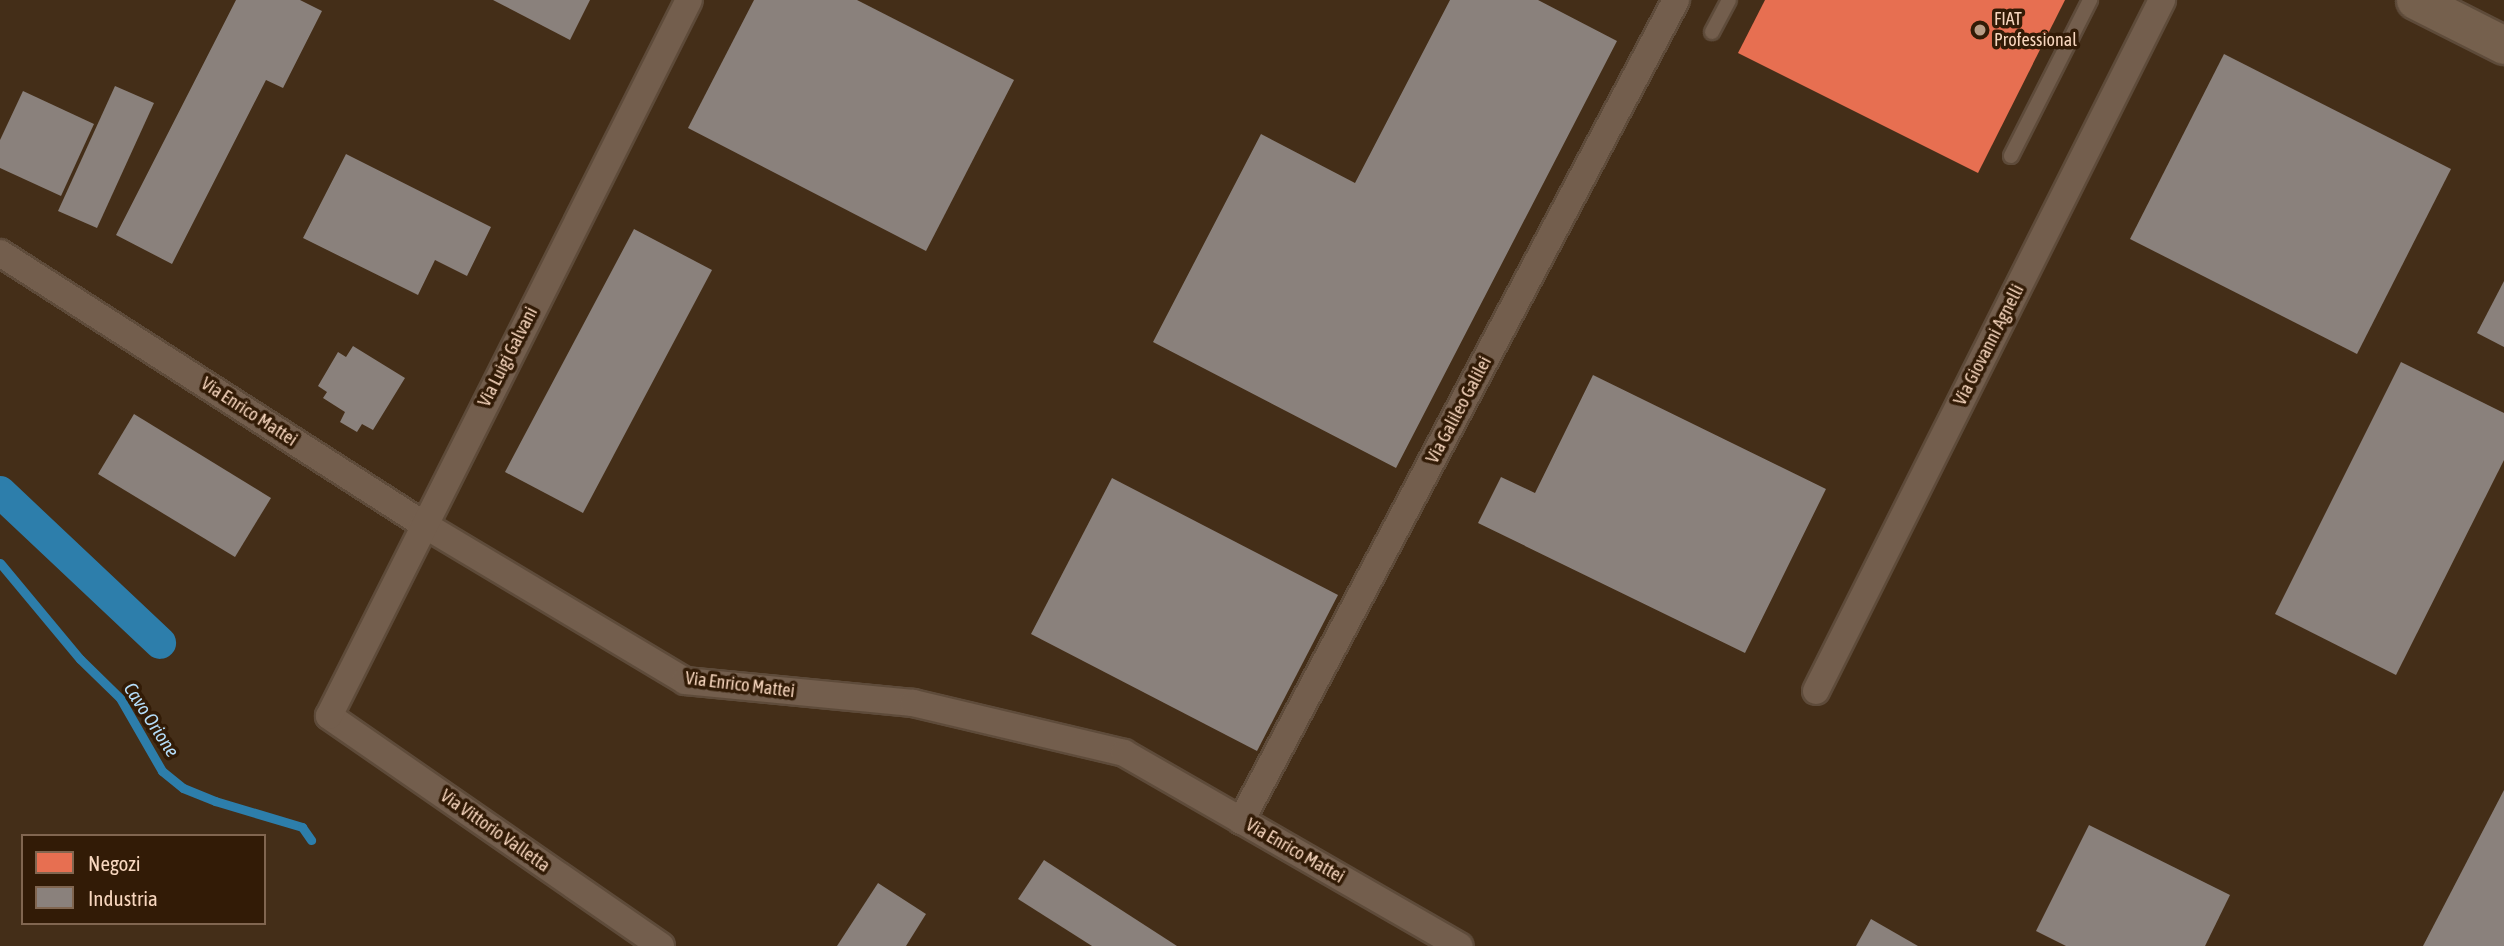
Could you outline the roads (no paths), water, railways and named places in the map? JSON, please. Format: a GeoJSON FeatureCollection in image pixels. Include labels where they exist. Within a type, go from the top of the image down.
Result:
{"type":"FeatureCollection","features":[{"type":"Feature","properties":{"kind":"main road"},"geometry":{"type":"LineString","coordinates":[[2415,0],[2504,45]]}},
{"type":"Feature","properties":{"kind":"street","name":"Via Luigi Galvani"},"geometry":{"type":"LineString","coordinates":[[329,716],[423,524],[689,0]]}},
{"type":"Feature","properties":{"kind":"street","name":"Via Galileo Galilei"},"geometry":{"type":"LineString","coordinates":[[1241,821],[1676,0]]}},
{"type":"Feature","properties":{"kind":"street","name":"Via Giovanni Agnelli"},"geometry":{"type":"LineString","coordinates":[[1816,691],[2162,0]]}},
{"type":"Feature","properties":{"kind":"street","name":"Via Enrico Mattei"},"geometry":{"type":"LineString","coordinates":[[0,253],[423,524],[685,681],[914,703],[1124,753],[1460,946]]}},
{"type":"Feature","properties":{"kind":"street","name":"Via Vittorio Valletta"},"geometry":{"type":"LineString","coordinates":[[329,716],[661,946]]}},
{"type":"Feature","properties":{"kind":"lane"},"geometry":{"type":"LineString","coordinates":[[1712,32],[1729,0]]}},
{"type":"Feature","properties":{"kind":"lane"},"geometry":{"type":"LineString","coordinates":[[2011,156],[2090,0]]}},
{"type":"Feature","properties":{"kind":"waterway"},"geometry":{"type":"LineString","coordinates":[[0,492],[160,643]]}},
{"type":"Feature","properties":{"kind":"waterway","name":"Cavo Orione"},"geometry":{"type":"LineString","coordinates":[[0,563],[80,659],[120,698],[162,771],[183,788],[215,801],[302,827],[311,840]]}},
{"type":"Feature","properties":{"kind":"place","name":"FIAT Professional"},"geometry":{"type":"Point","coordinates":[1980,30]}}]}
